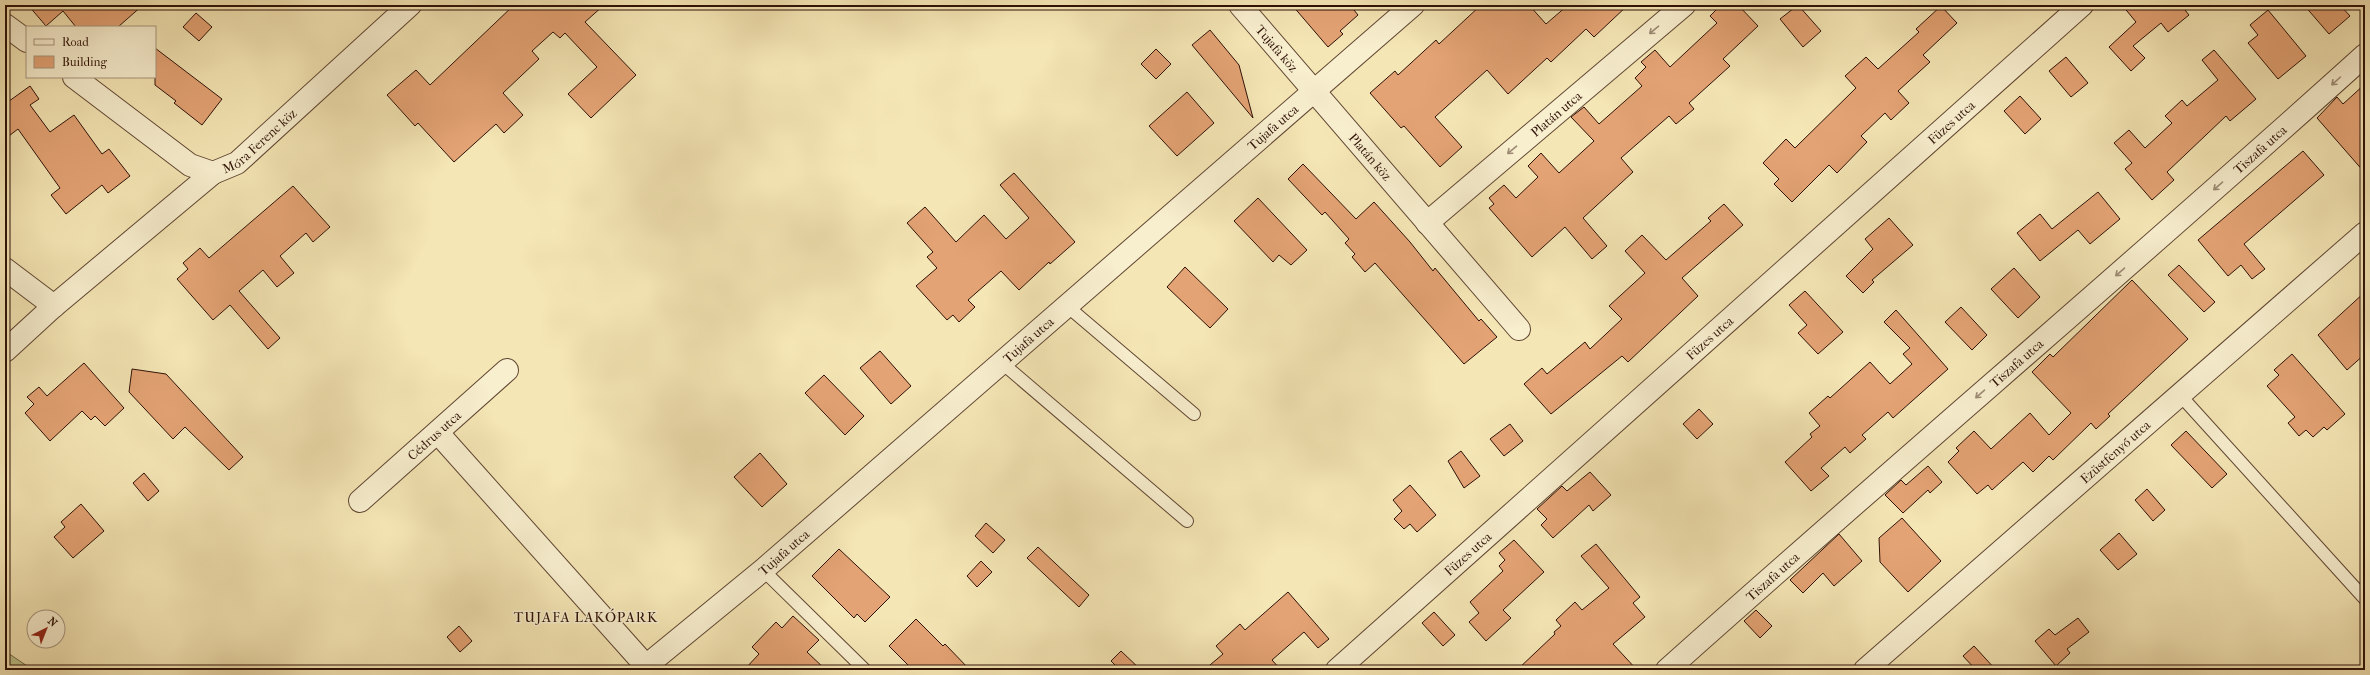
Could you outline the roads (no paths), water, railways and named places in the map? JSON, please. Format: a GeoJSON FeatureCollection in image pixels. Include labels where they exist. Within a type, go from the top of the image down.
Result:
{"type":"FeatureCollection","features":[{"type":"Feature","properties":{"kind":"street","name":"Móra Ferenc köz"},"geometry":{"type":"LineString","coordinates":[[75,78],[190,165],[213,173],[237,163],[410,5]]}},
{"type":"Feature","properties":{"kind":"street","name":"Tujafa köz"},"geometry":{"type":"LineString","coordinates":[[1240,5],[1313,92]]}},
{"type":"Feature","properties":{"kind":"street","name":"Tujafa utca"},"geometry":{"type":"LineString","coordinates":[[643,668],[763,570],[1413,5]]}},
{"type":"Feature","properties":{"kind":"street","name":"Platán utca"},"geometry":{"type":"LineString","coordinates":[[1427,223],[1684,5]]}},
{"type":"Feature","properties":{"kind":"street","name":"Füzes utca"},"geometry":{"type":"LineString","coordinates":[[1337,670],[2082,5]]}},
{"type":"Feature","properties":{"kind":"street"},"geometry":{"type":"LineString","coordinates":[[5,25],[26,41]]}},
{"type":"Feature","properties":{"kind":"street","name":"Tiszafa utca"},"geometry":{"type":"LineString","coordinates":[[1667,670],[1892,470],[2267,144],[2365,55]]}},
{"type":"Feature","properties":{"kind":"street","name":"Platán köz"},"geometry":{"type":"LineString","coordinates":[[1313,92],[1519,329]]}},
{"type":"Feature","properties":{"kind":"street"},"geometry":{"type":"LineString","coordinates":[[5,351],[54,306],[213,173]]}},
{"type":"Feature","properties":{"kind":"street","name":"Ezüstfenyő utca"},"geometry":{"type":"LineString","coordinates":[[1865,670],[2365,233]]}},
{"type":"Feature","properties":{"kind":"street"},"geometry":{"type":"LineString","coordinates":[[5,269],[54,306]]}},
{"type":"Feature","properties":{"kind":"street","name":"Cédrus utca"},"geometry":{"type":"LineString","coordinates":[[360,501],[507,370]]}},
{"type":"Feature","properties":{"kind":"street"},"geometry":{"type":"LineString","coordinates":[[438,433],[643,668]]}},
{"type":"Feature","properties":{"kind":"lane"},"geometry":{"type":"LineString","coordinates":[[1067,306],[1194,414]]}},
{"type":"Feature","properties":{"kind":"lane"},"geometry":{"type":"LineString","coordinates":[[1002,363],[1187,521]]}},
{"type":"Feature","properties":{"kind":"lane"},"geometry":{"type":"LineString","coordinates":[[2180,395],[2365,599]]}},
{"type":"Feature","properties":{"kind":"lane"},"geometry":{"type":"LineString","coordinates":[[763,570],[865,670]]}},
{"type":"Feature","properties":{"kind":"district","name":"TUJAFA LAKÓPARK"},"geometry":{"type":"Point","coordinates":[586,617]}}]}
